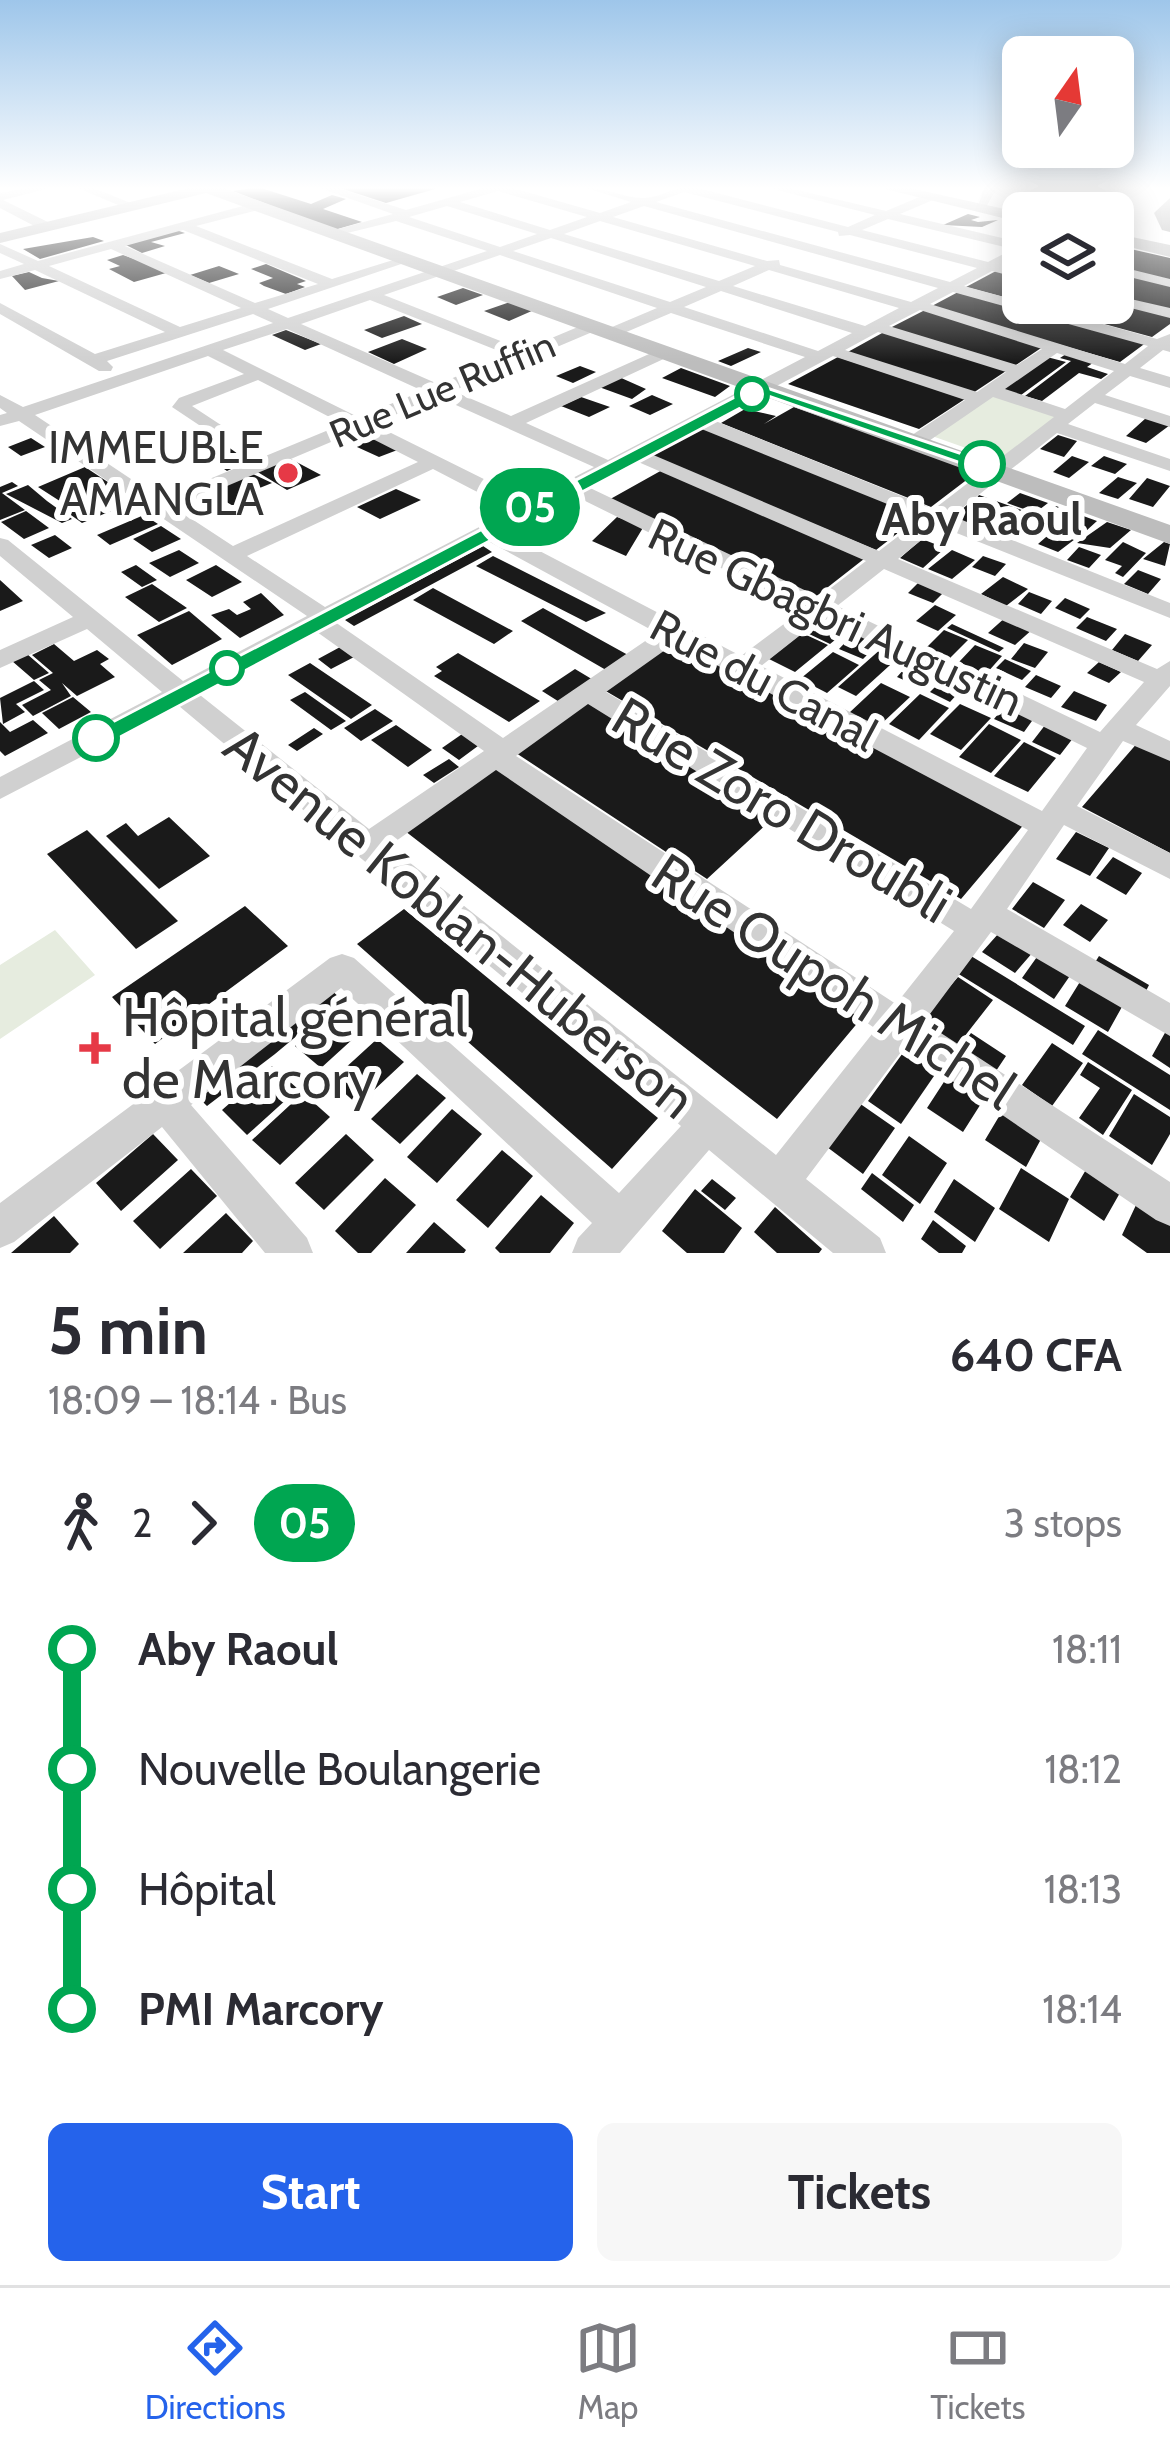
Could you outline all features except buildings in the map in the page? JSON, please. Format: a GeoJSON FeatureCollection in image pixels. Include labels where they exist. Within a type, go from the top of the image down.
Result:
{"type":"FeatureCollection","features":[{"type":"Feature","properties":{"kind":"street"},"geometry":{"type":"LineString","coordinates":[[0,275],[110,245]]}},
{"type":"Feature","properties":{"kind":"street"},"geometry":{"type":"LineString","coordinates":[[113,245],[609,467]]}},
{"type":"Feature","properties":{"kind":"street"},"geometry":{"type":"LineString","coordinates":[[234,245],[332,284]]}},
{"type":"Feature","properties":{"kind":"street"},"geometry":{"type":"LineString","coordinates":[[367,245],[1170,535]]}},
{"type":"Feature","properties":{"kind":"street"},"geometry":{"type":"LineString","coordinates":[[485,245],[668,308],[985,394],[1170,465]]}},
{"type":"Feature","properties":{"kind":"street"},"geometry":{"type":"LineString","coordinates":[[10,418],[517,245]]}},
{"type":"Feature","properties":{"kind":"street"},"geometry":{"type":"LineString","coordinates":[[588,245],[1019,371]]}},
{"type":"Feature","properties":{"kind":"street"},"geometry":{"type":"LineString","coordinates":[[697,245],[1170,383]]}},
{"type":"Feature","properties":{"kind":"street"},"geometry":{"type":"LineString","coordinates":[[801,245],[1167,343]]}},
{"type":"Feature","properties":{"kind":"street","name":"Rue Lue Ruffin"},"geometry":{"type":"LineString","coordinates":[[159,507],[522,356],[668,308],[816,245]]}},
{"type":"Feature","properties":{"kind":"street"},"geometry":{"type":"LineString","coordinates":[[906,245],[1002,270]]}},
{"type":"Feature","properties":{"kind":"street"},"geometry":{"type":"LineString","coordinates":[[0,248],[179,333]]}},
{"type":"Feature","properties":{"kind":"street"},"geometry":{"type":"LineString","coordinates":[[94,360],[406,260]]}},
{"type":"Feature","properties":{"kind":"street"},"geometry":{"type":"LineString","coordinates":[[0,789],[1002,260]]}},
{"type":"Feature","properties":{"kind":"street"},"geometry":{"type":"LineString","coordinates":[[1134,274],[1170,283]]}},
{"type":"Feature","properties":{"kind":"street"},"geometry":{"type":"LineString","coordinates":[[373,296],[522,356]]}},
{"type":"Feature","properties":{"kind":"street"},"geometry":{"type":"LineString","coordinates":[[1134,304],[1170,313]]}},
{"type":"Feature","properties":{"kind":"street"},"geometry":{"type":"LineString","coordinates":[[0,308],[128,380]]}},
{"type":"Feature","properties":{"kind":"street"},"geometry":{"type":"LineString","coordinates":[[741,668],[1167,343]]}},
{"type":"Feature","properties":{"kind":"street"},"geometry":{"type":"LineString","coordinates":[[916,441],[1055,346]]}},
{"type":"Feature","properties":{"kind":"street"},"geometry":{"type":"LineString","coordinates":[[214,352],[527,509]]}},
{"type":"Feature","properties":{"kind":"street"},"geometry":{"type":"LineString","coordinates":[[511,423],[664,353]]}},
{"type":"Feature","properties":{"kind":"street"},"geometry":{"type":"LineString","coordinates":[[215,428],[182,407],[185,402],[259,374]]}},
{"type":"Feature","properties":{"kind":"street"},"geometry":{"type":"LineString","coordinates":[[1093,397],[1170,422]]}},
{"type":"Feature","properties":{"kind":"street","name":"Rue Oupoh Michel"},"geometry":{"type":"LineString","coordinates":[[0,400],[10,418],[231,555],[501,755],[896,1026],[920,1036],[1170,1206]]}},
{"type":"Feature","properties":{"kind":"street"},"geometry":{"type":"LineString","coordinates":[[698,421],[1170,611]]}},
{"type":"Feature","properties":{"kind":"street"},"geometry":{"type":"LineString","coordinates":[[635,454],[882,561],[1165,675],[1111,736],[981,920],[779,1183]]}},
{"type":"Feature","properties":{"kind":"street"},"geometry":{"type":"LineString","coordinates":[[231,555],[433,461]]}},
{"type":"Feature","properties":{"kind":"street","name":"Rue Gbagbri Augustin"},"geometry":{"type":"LineString","coordinates":[[570,487],[818,609],[1111,736],[1170,752]]}},
{"type":"Feature","properties":{"kind":"street","name":"Rue du Canal"},"geometry":{"type":"LineString","coordinates":[[488,529],[741,668],[1050,817],[1170,867]]}},
{"type":"Feature","properties":{"kind":"street","name":"Avenue Koblan-Huberson"},"geometry":{"type":"LineString","coordinates":[[0,545],[865,1253]]}},
{"type":"Feature","properties":{"kind":"street"},"geometry":{"type":"LineString","coordinates":[[0,660],[90,618]]}},
{"type":"Feature","properties":{"kind":"street"},"geometry":{"type":"LineString","coordinates":[[367,846],[673,632]]}},
{"type":"Feature","properties":{"kind":"street","name":"Rue Zoro Droubli"},"geometry":{"type":"LineString","coordinates":[[589,693],[981,920],[1170,1021]]}},
{"type":"Feature","properties":{"kind":"street"},"geometry":{"type":"LineString","coordinates":[[0,1228],[342,968],[620,1221]]}},
{"type":"Feature","properties":{"kind":"street"},"geometry":{"type":"LineString","coordinates":[[165,1102],[292,1253]]}},
{"type":"Feature","properties":{"kind":"street"},"geometry":{"type":"LineString","coordinates":[[592,1253],[707,1124]]}},
{"type":"Feature","properties":{"kind":"shaded area"},"geometry":{"type":"Polygon","coordinates":[[[993,395],[1058,416],[1000,460],[932,436],[993,395]]]}},
{"type":"Feature","properties":{"kind":"shaded area"},"geometry":{"type":"Polygon","coordinates":[[[55,930],[95,975],[0,1039],[0,965],[55,930]]]}},
{"type":"Feature","properties":{"kind":"bus line","name":"05"},"geometry":{"type":"LineString","coordinates":[[96,738],[764,389],[982,464]]}},
{"type":"Feature","properties":{"kind":"place","name":"Aby Raoul"},"geometry":{"type":"Point","coordinates":[982,464]}},
{"type":"Feature","properties":{"kind":"place","name":"IMMEUBLE AMANGLA"},"geometry":{"type":"Point","coordinates":[288,473]}},
{"type":"Feature","properties":{"kind":"place","name":"Hôpital général de Marcory"},"geometry":{"type":"Point","coordinates":[95,1048]}}]}
